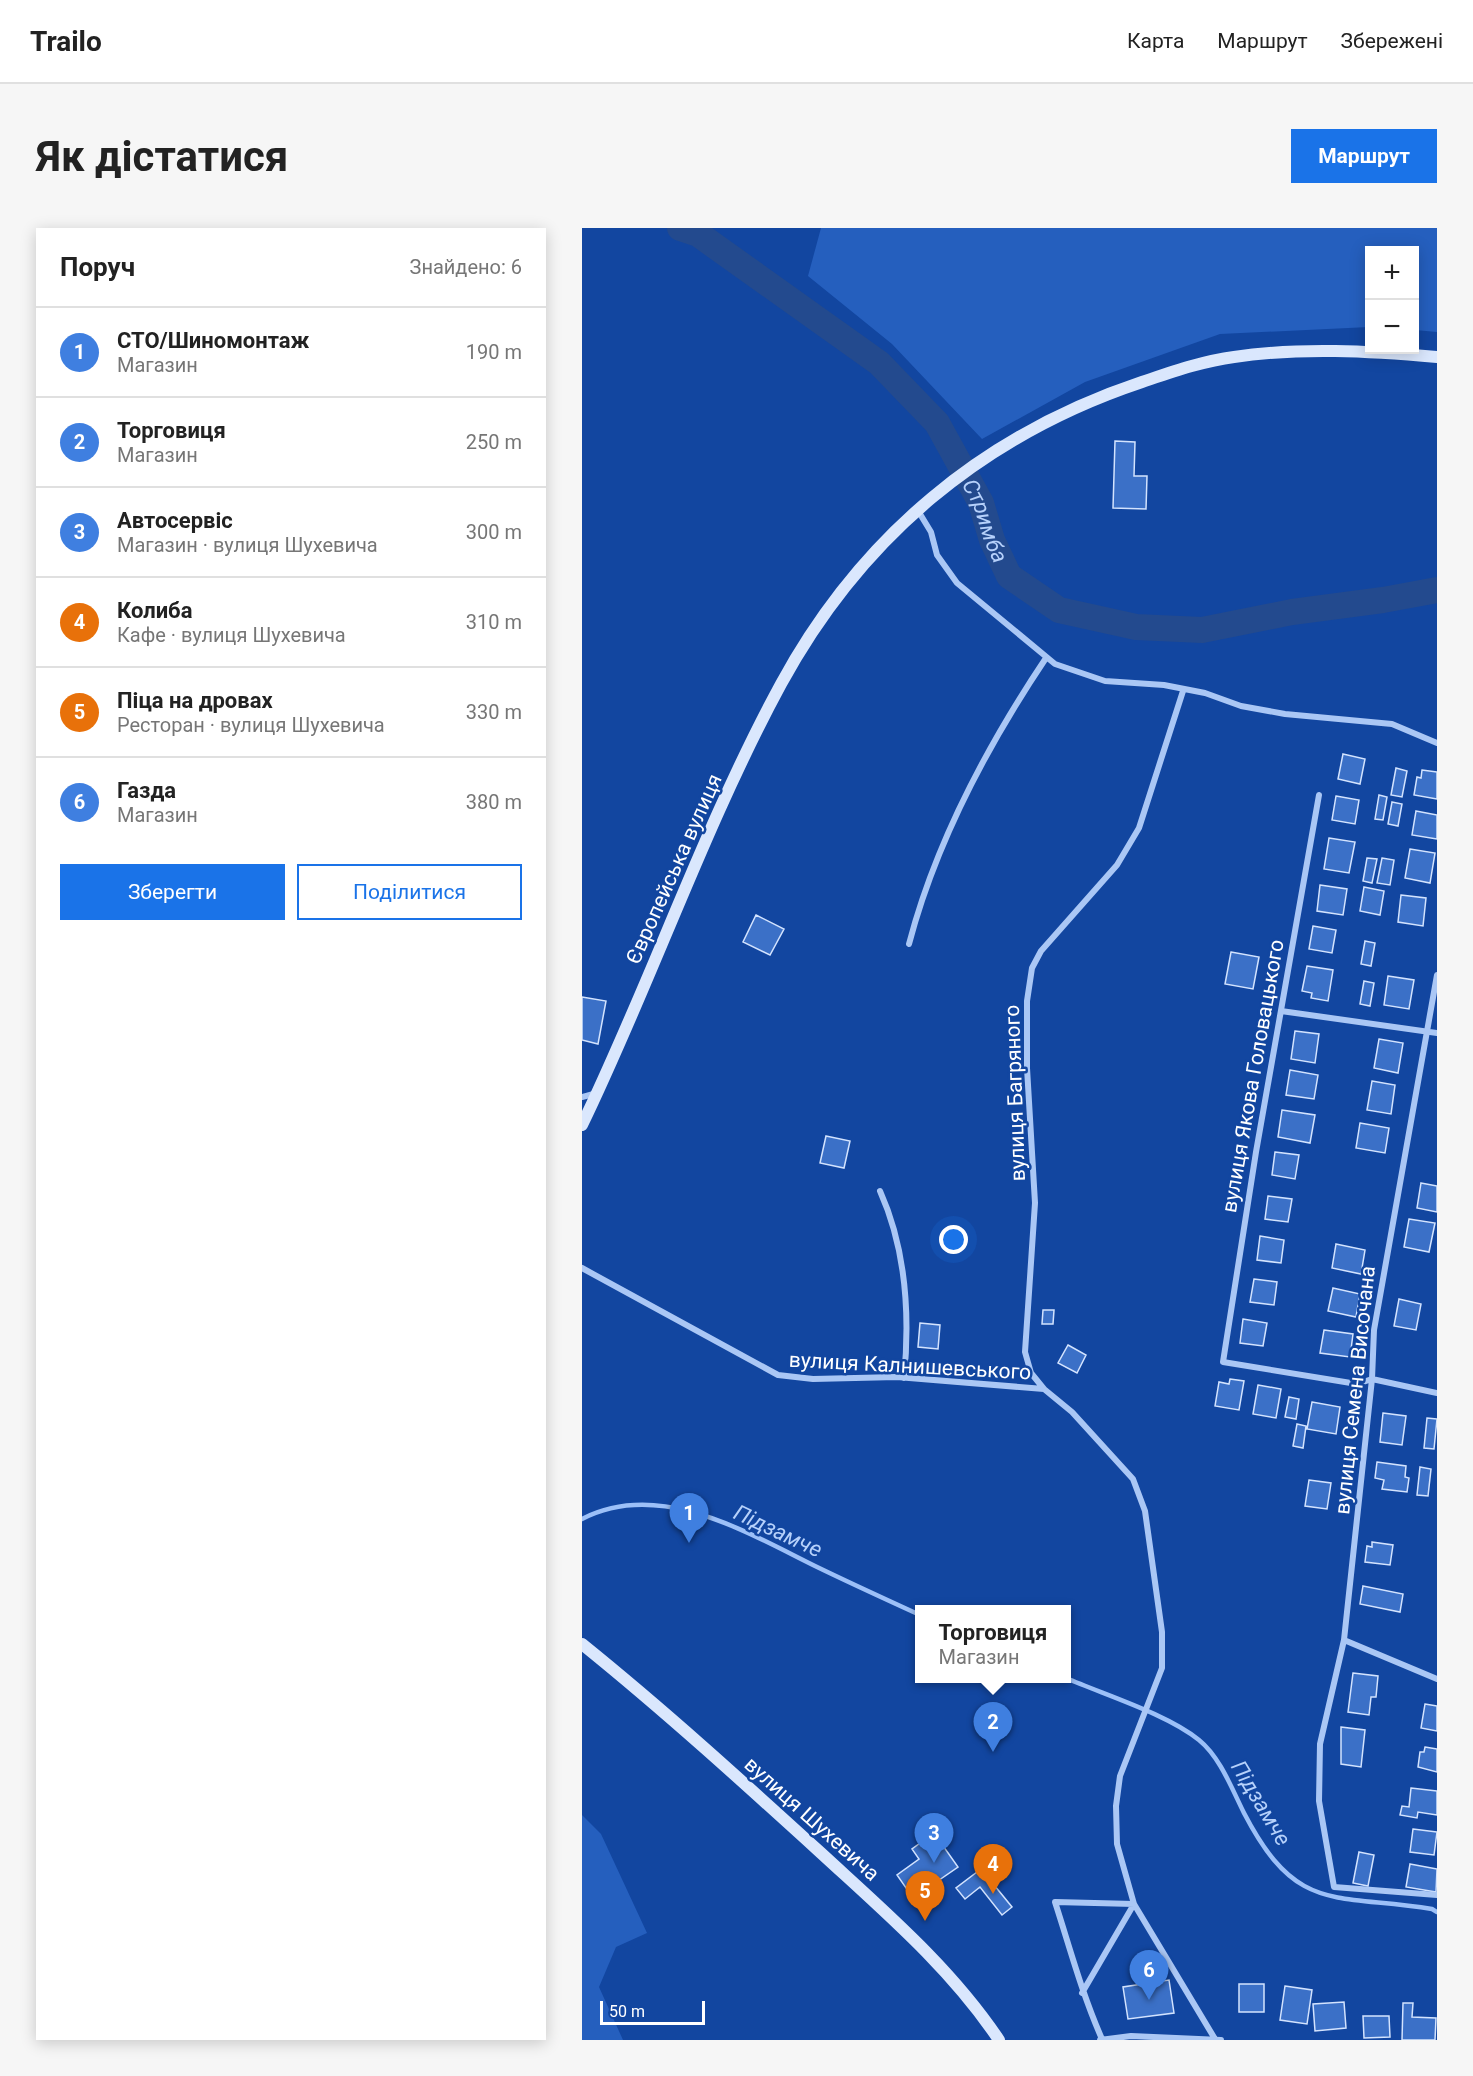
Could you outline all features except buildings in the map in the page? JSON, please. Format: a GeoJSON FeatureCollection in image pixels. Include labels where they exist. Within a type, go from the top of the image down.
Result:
{"type":"FeatureCollection","features":[{"type":"Feature","properties":{"kind":"main road","name":"Європейська вулиця"},"geometry":{"type":"LineString","coordinates":[[582,1125],[731,787],[781,684],[811,634],[854,574],[916,508],[984,457],[1049,419],[1119,390],[1186,368],[1232,357],[1370,351],[1437,357]]}},
{"type":"Feature","properties":{"kind":"main road","name":"вулиця Шухевича"},"geometry":{"type":"LineString","coordinates":[[582,1644],[684,1728],[890,1916],[958,1986],[999,2040]]}},
{"type":"Feature","properties":{"kind":"street"},"geometry":{"type":"LineString","coordinates":[[916,508],[931,532],[937,555],[957,583],[1054,664],[1080,675],[1105,681],[1152,683],[1183,691],[1205,693],[1240,706],[1285,714],[1392,724],[1437,743]]}},
{"type":"Feature","properties":{"kind":"street"},"geometry":{"type":"LineString","coordinates":[[909,944],[917,913],[946,838],[981,762],[1046,658]]}},
{"type":"Feature","properties":{"kind":"street","name":"вулиця Багряного"},"geometry":{"type":"LineString","coordinates":[[1044,1389],[1031,1373],[1025,1353],[1035,1203],[1027,1068],[1027,1001],[1032,968],[1041,951],[1117,865],[1139,828],[1183,691]]}},
{"type":"Feature","properties":{"kind":"street","name":"вулиця Якова Головацького"},"geometry":{"type":"LineString","coordinates":[[1319,795],[1223,1362],[1357,1384],[1372,1379]]}},
{"type":"Feature","properties":{"kind":"street","name":"вулиця Семена Височана"},"geometry":{"type":"LineString","coordinates":[[1437,975],[1374,1330],[1372,1379],[1344,1640],[1320,1744],[1319,1801],[1334,1887],[1437,1895]]}},
{"type":"Feature","properties":{"kind":"street"},"geometry":{"type":"LineString","coordinates":[[1281,1011],[1437,1033]]}},
{"type":"Feature","properties":{"kind":"street"},"geometry":{"type":"LineString","coordinates":[[582,1097],[597,1093]]}},
{"type":"Feature","properties":{"kind":"street"},"geometry":{"type":"LineString","coordinates":[[880,1191],[901,1255],[907,1342],[904,1378]]}},
{"type":"Feature","properties":{"kind":"street","name":"вулиця Калнишевського"},"geometry":{"type":"LineString","coordinates":[[582,1268],[778,1375],[813,1379],[904,1378],[1044,1389],[1072,1412],[1118,1459],[1133,1479],[1145,1511],[1162,1632],[1162,1668],[1120,1776],[1116,1806],[1117,1844],[1134,1904],[1215,2039]]}},
{"type":"Feature","properties":{"kind":"street"},"geometry":{"type":"LineString","coordinates":[[1372,1379],[1437,1393]]}},
{"type":"Feature","properties":{"kind":"street"},"geometry":{"type":"LineString","coordinates":[[1344,1640],[1437,1679]]}},
{"type":"Feature","properties":{"kind":"street"},"geometry":{"type":"LineString","coordinates":[[1082,1993],[1134,1904],[1055,1902],[1082,1993],[1101,2039],[1131,2036],[1221,2040]]}},
{"type":"Feature","properties":{"kind":"shaded area"},"geometry":{"type":"Polygon","coordinates":[[[821,228],[1437,228],[1437,332],[1419,330],[1419,246],[1365,246],[1365,327],[1220,334],[1085,382],[982,439],[892,344],[808,276],[821,228]]]}},
{"type":"Feature","properties":{"kind":"shaded area"},"geometry":{"type":"Polygon","coordinates":[[[582,1815],[601,1834],[647,1933],[616,1947],[599,1987],[623,2040],[582,2040],[582,1815]]]}},
{"type":"Feature","properties":{"kind":"waterway","name":"Стримба"},"geometry":{"type":"LineString","coordinates":[[680,228],[698,234],[879,363],[937,423],[981,503],[992,540],[1009,576],[1059,610],[1136,627],[1202,630],[1292,612],[1437,590]]}},
{"type":"Feature","properties":{"kind":"waterway","name":"Підзамче"},"geometry":{"type":"LineString","coordinates":[[582,1519],[611,1508],[641,1505],[671,1507],[702,1515],[760,1539],[915,1613]]}},
{"type":"Feature","properties":{"kind":"waterway","name":"Підзамче"},"geometry":{"type":"LineString","coordinates":[[1071,1680],[1153,1713],[1199,1740],[1219,1764],[1263,1846],[1282,1869],[1301,1884],[1321,1893],[1343,1898],[1432,1909],[1437,1912]]}},
{"type":"Feature","properties":{"kind":"place","name":"СТО/Шиномонтаж"},"geometry":{"type":"Point","coordinates":[689,1543]}},
{"type":"Feature","properties":{"kind":"place","name":"Торговиця"},"geometry":{"type":"Point","coordinates":[993,1752]}},
{"type":"Feature","properties":{"kind":"place","name":"Автосервіс"},"geometry":{"type":"Point","coordinates":[934,1863]}},
{"type":"Feature","properties":{"kind":"place","name":"Колиба"},"geometry":{"type":"Point","coordinates":[993,1894]}},
{"type":"Feature","properties":{"kind":"place","name":"Піца на дровах"},"geometry":{"type":"Point","coordinates":[925,1921]}},
{"type":"Feature","properties":{"kind":"place","name":"Газда"},"geometry":{"type":"Point","coordinates":[1149,2000]}}]}
